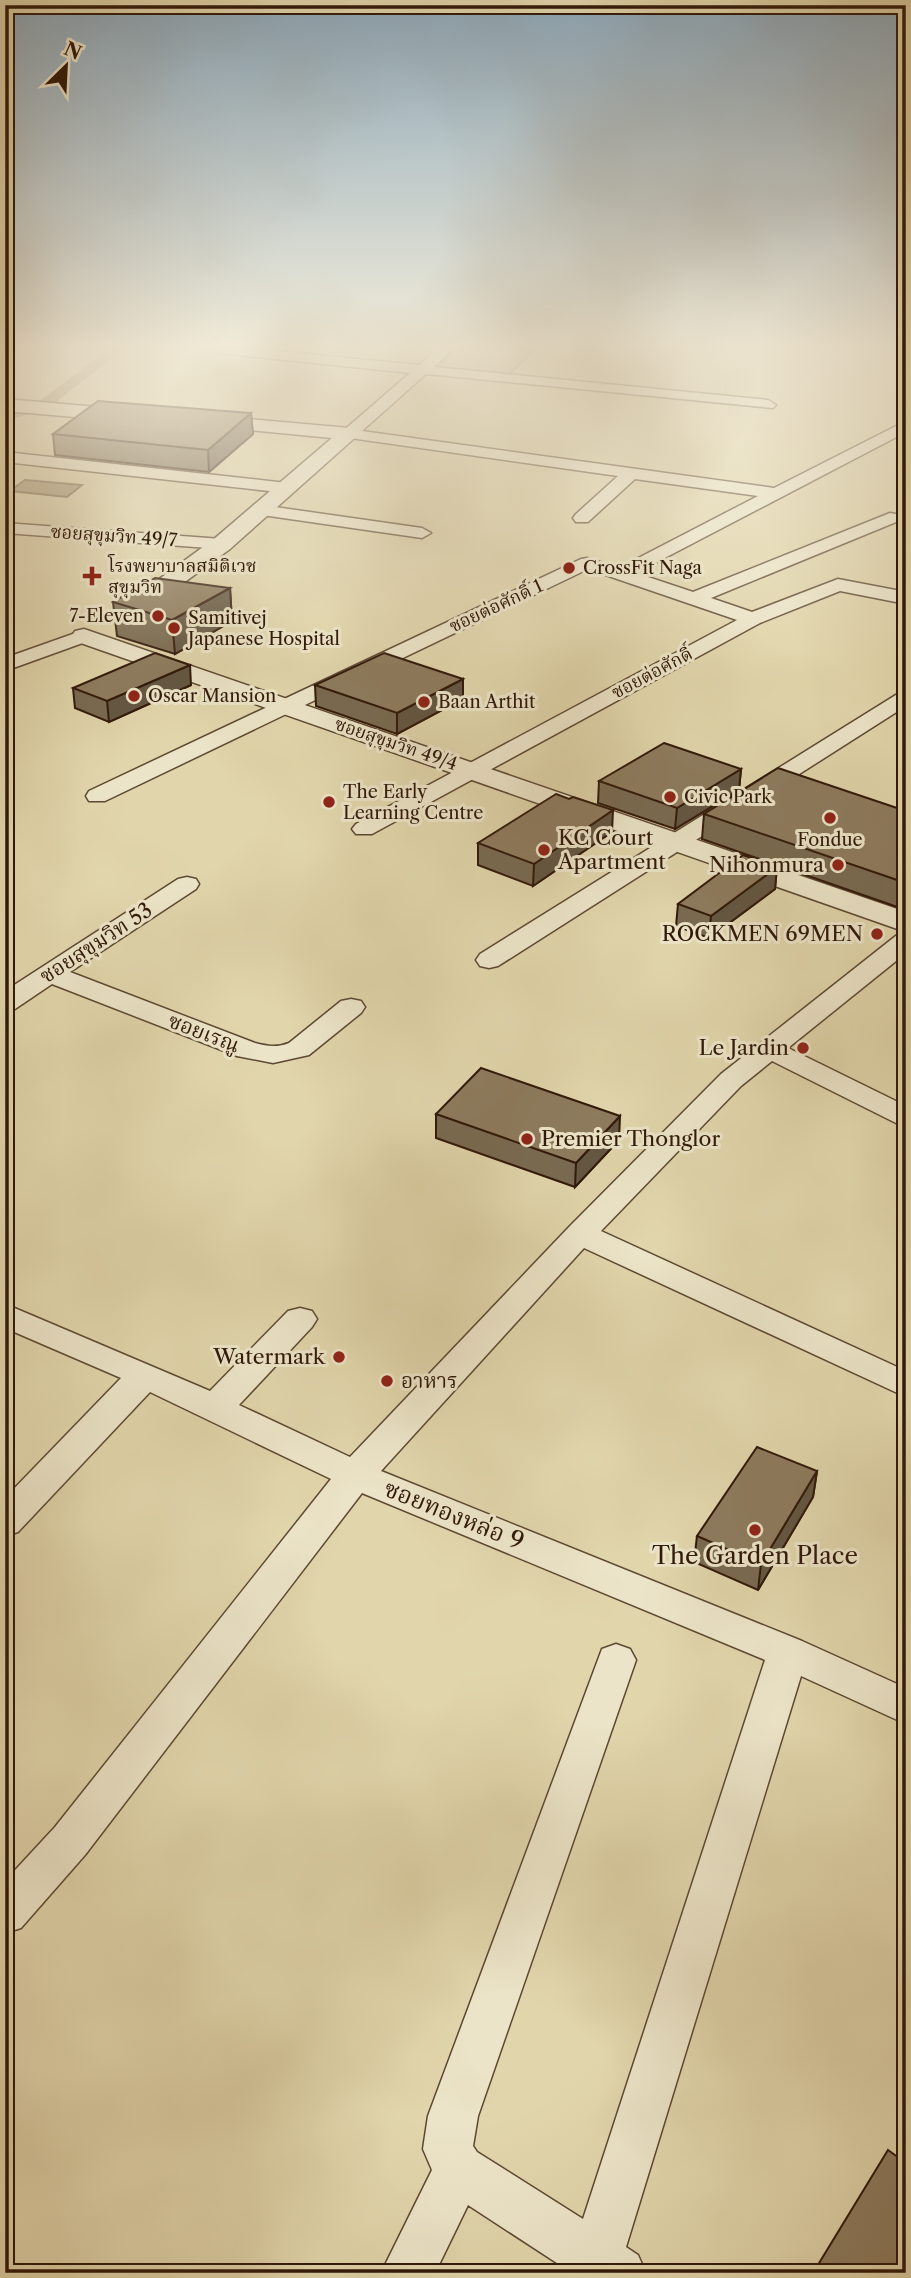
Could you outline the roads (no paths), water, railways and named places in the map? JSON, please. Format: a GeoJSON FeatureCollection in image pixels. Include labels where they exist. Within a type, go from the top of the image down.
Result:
{"type":"FeatureCollection","features":[{"type":"Feature","properties":{"kind":"street"},"geometry":{"type":"LineString","coordinates":[[5,665],[101,626],[153,596],[222,544],[325,455]]}},
{"type":"Feature","properties":{"kind":"street"},"geometry":{"type":"LineString","coordinates":[[504,455],[774,493]]}},
{"type":"Feature","properties":{"kind":"street"},"geometry":{"type":"LineString","coordinates":[[621,574],[848,455]]}},
{"type":"Feature","properties":{"kind":"street"},"geometry":{"type":"LineString","coordinates":[[5,457],[287,488]]}},
{"type":"Feature","properties":{"kind":"street"},"geometry":{"type":"LineString","coordinates":[[582,518],[632,473]]}},
{"type":"Feature","properties":{"kind":"street"},"geometry":{"type":"LineString","coordinates":[[261,510],[422,533]]}},
{"type":"Feature","properties":{"kind":"street"},"geometry":{"type":"LineString","coordinates":[[693,599],[890,518]]}},
{"type":"Feature","properties":{"kind":"street","name":"ซอยสุขุมวิท 49/7"},"geometry":{"type":"LineString","coordinates":[[5,528],[222,544]]}},
{"type":"Feature","properties":{"kind":"street","name":"ซอยต่อศักดิ์ 1"},"geometry":{"type":"LineString","coordinates":[[97,796],[585,564],[592,563],[753,619]]}},
{"type":"Feature","properties":{"kind":"street","name":"ซอยต่อศักดิ์"},"geometry":{"type":"LineString","coordinates":[[364,830],[753,619],[838,585],[906,598]]}},
{"type":"Feature","properties":{"kind":"street","name":"ซอยสุขุมวิท 49/4"},"geometry":{"type":"LineString","coordinates":[[101,626],[285,706],[906,923]]}},
{"type":"Feature","properties":{"kind":"street"},"geometry":{"type":"LineString","coordinates":[[489,960],[906,697]]}},
{"type":"Feature","properties":{"kind":"street","name":"ซอยสุขุมวิท 53"},"geometry":{"type":"LineString","coordinates":[[5,1003],[187,884]]}},
{"type":"Feature","properties":{"kind":"street"},"geometry":{"type":"LineString","coordinates":[[5,1913],[70,1841],[355,1475],[580,1234],[731,1080],[906,940]]}},
{"type":"Feature","properties":{"kind":"street","name":"ซอยเรณู"},"geometry":{"type":"LineString","coordinates":[[48,973],[247,1050],[279,1056],[292,1053],[351,1007]]}},
{"type":"Feature","properties":{"kind":"street"},"geometry":{"type":"LineString","coordinates":[[771,1050],[906,1117]]}},
{"type":"Feature","properties":{"kind":"street"},"geometry":{"type":"LineString","coordinates":[[580,1234],[906,1385]]}},
{"type":"Feature","properties":{"kind":"street","name":"ซอยทองหล่อ 9"},"geometry":{"type":"LineString","coordinates":[[5,1315],[145,1375],[355,1475],[788,1652],[906,1707]]}},
{"type":"Feature","properties":{"kind":"street"},"geometry":{"type":"LineString","coordinates":[[215,1408],[300,1319]]}},
{"type":"Feature","properties":{"kind":"street"},"geometry":{"type":"LineString","coordinates":[[5,1522],[145,1375]]}},
{"type":"Feature","properties":{"kind":"street"},"geometry":{"type":"LineString","coordinates":[[616,1660],[453,2116],[448,2148],[460,2170],[601,2267],[788,1652]]}},
{"type":"Feature","properties":{"kind":"street"},"geometry":{"type":"LineString","coordinates":[[407,2273],[460,2170]]}},
{"type":"Feature","properties":{"kind":"place","name":"CrossFit Naga"},"geometry":{"type":"Point","coordinates":[569,568]}},
{"type":"Feature","properties":{"kind":"place","name":"โรงพยาบาลสมิติเวช สุขุมวิท"},"geometry":{"type":"Point","coordinates":[92,576]}},
{"type":"Feature","properties":{"kind":"place","name":"7-Eleven"},"geometry":{"type":"Point","coordinates":[158,616]}},
{"type":"Feature","properties":{"kind":"place","name":"Samitivej Japanese Hospital"},"geometry":{"type":"Point","coordinates":[174,628]}},
{"type":"Feature","properties":{"kind":"place","name":"Oscar Mansion"},"geometry":{"type":"Point","coordinates":[134,696]}},
{"type":"Feature","properties":{"kind":"place","name":"Baan Arthit"},"geometry":{"type":"Point","coordinates":[424,702]}},
{"type":"Feature","properties":{"kind":"place","name":"Civic Park"},"geometry":{"type":"Point","coordinates":[670,797]}},
{"type":"Feature","properties":{"kind":"place","name":"The Early Learning Centre"},"geometry":{"type":"Point","coordinates":[329,802]}},
{"type":"Feature","properties":{"kind":"place","name":"Fondue"},"geometry":{"type":"Point","coordinates":[830,818]}},
{"type":"Feature","properties":{"kind":"place","name":"KC Court Apartment"},"geometry":{"type":"Point","coordinates":[544,850]}},
{"type":"Feature","properties":{"kind":"place","name":"Nihonmura"},"geometry":{"type":"Point","coordinates":[838,865]}},
{"type":"Feature","properties":{"kind":"place","name":"ROCKMEN 69MEN"},"geometry":{"type":"Point","coordinates":[877,934]}},
{"type":"Feature","properties":{"kind":"place","name":"Le Jardin"},"geometry":{"type":"Point","coordinates":[803,1048]}},
{"type":"Feature","properties":{"kind":"place","name":"Premier Thonglor"},"geometry":{"type":"Point","coordinates":[527,1139]}},
{"type":"Feature","properties":{"kind":"place","name":"Watermark"},"geometry":{"type":"Point","coordinates":[339,1357]}},
{"type":"Feature","properties":{"kind":"place","name":"อาหาร"},"geometry":{"type":"Point","coordinates":[387,1381]}},
{"type":"Feature","properties":{"kind":"place","name":"The Garden Place"},"geometry":{"type":"Point","coordinates":[755,1530]}}]}
